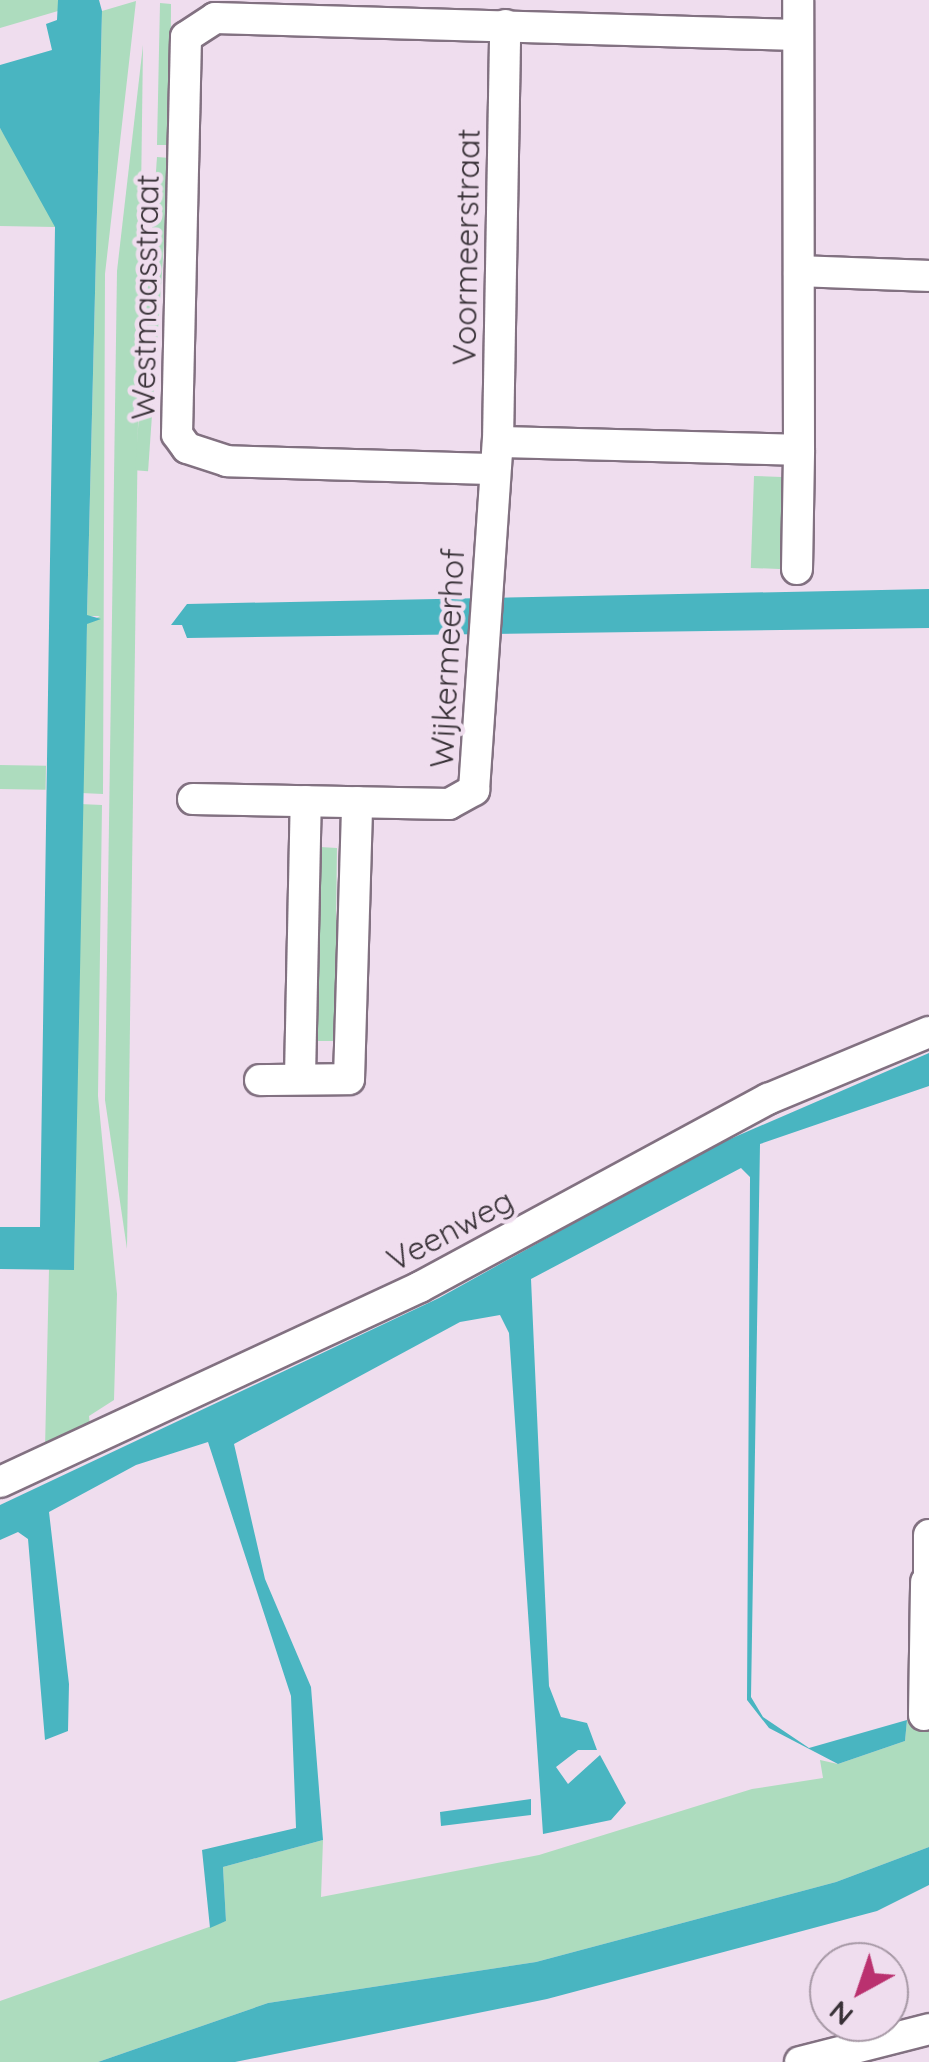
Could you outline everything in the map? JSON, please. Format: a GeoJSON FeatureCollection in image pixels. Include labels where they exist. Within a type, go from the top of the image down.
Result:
{"type":"FeatureCollection","features":[{"type":"Feature","properties":{"kind":"street"},"geometry":{"type":"LineString","coordinates":[[797,569],[798,0]]}},
{"type":"Feature","properties":{"kind":"street","name":"Westmaasstraat"},"geometry":{"type":"LineString","coordinates":[[505,25],[198,22],[182,56],[177,434],[202,458],[227,462],[799,450]]}},
{"type":"Feature","properties":{"kind":"street"},"geometry":{"type":"LineString","coordinates":[[505,25],[798,34]]}},
{"type":"Feature","properties":{"kind":"street","name":"Voormeerstraat"},"geometry":{"type":"LineString","coordinates":[[494,455],[505,25]]}},
{"type":"Feature","properties":{"kind":"street"},"geometry":{"type":"LineString","coordinates":[[800,271],[929,276]]}},
{"type":"Feature","properties":{"kind":"street","name":"Wijkermeerhof"},"geometry":{"type":"LineString","coordinates":[[193,799],[449,804],[474,790],[488,654],[494,455]]}},
{"type":"Feature","properties":{"kind":"street"},"geometry":{"type":"LineString","coordinates":[[300,1077],[306,800]]}},
{"type":"Feature","properties":{"kind":"street"},"geometry":{"type":"LineString","coordinates":[[260,1080],[349,1079],[357,802]]}},
{"type":"Feature","properties":{"kind":"street","name":"Veenweg"},"geometry":{"type":"LineString","coordinates":[[0,1482],[420,1287],[751,1107],[926,1044]]}},
{"type":"Feature","properties":{"kind":"street"},"geometry":{"type":"LineString","coordinates":[[924,1715],[929,1535]]}},
{"type":"Feature","properties":{"kind":"street"},"geometry":{"type":"LineString","coordinates":[[800,2062],[929,2029]]}},
{"type":"Feature","properties":{"kind":"green space"},"geometry":{"type":"Polygon","coordinates":[[[0,0],[58,0],[58,11],[0,28],[0,0]]]}},
{"type":"Feature","properties":{"kind":"green space"},"geometry":{"type":"Polygon","coordinates":[[[136,1],[105,274],[103,794],[81,793],[87,623],[100,616],[87,616],[102,11],[136,1]]]}},
{"type":"Feature","properties":{"kind":"green space"},"geometry":{"type":"Polygon","coordinates":[[[160,3],[171,4],[170,145],[157,145],[160,3]]]}},
{"type":"Feature","properties":{"kind":"green space"},"geometry":{"type":"Polygon","coordinates":[[[143,45],[127,1249],[105,1100],[117,271],[143,45]]]}},
{"type":"Feature","properties":{"kind":"green space"},"geometry":{"type":"Polygon","coordinates":[[[0,128],[54,214],[55,227],[0,226],[0,128]]]}},
{"type":"Feature","properties":{"kind":"green space"},"geometry":{"type":"Polygon","coordinates":[[[157,157],[170,158],[148,471],[135,470],[157,157]]]}},
{"type":"Feature","properties":{"kind":"green space"},"geometry":{"type":"Polygon","coordinates":[[[754,476],[788,477],[785,569],[751,568],[754,476]]]}},
{"type":"Feature","properties":{"kind":"green space"},"geometry":{"type":"Polygon","coordinates":[[[0,765],[46,766],[46,790],[0,789],[0,765]]]}},
{"type":"Feature","properties":{"kind":"green space"},"geometry":{"type":"Polygon","coordinates":[[[80,804],[102,805],[98,1096],[117,1294],[114,1400],[89,1416],[90,1426],[45,1449],[49,1269],[74,1269],[80,804]]]}},
{"type":"Feature","properties":{"kind":"green space"},"geometry":{"type":"Polygon","coordinates":[[[320,847],[337,848],[336,920],[344,921],[333,1041],[317,1041],[318,992],[309,991],[320,847]]]}},
{"type":"Feature","properties":{"kind":"green space"},"geometry":{"type":"Polygon","coordinates":[[[929,1715],[929,1847],[836,1882],[536,1962],[268,2003],[98,2062],[0,2062],[0,2001],[226,1921],[223,1867],[323,1840],[321,1897],[539,1855],[752,1789],[823,1778],[820,1760],[838,1764],[905,1741],[907,1720],[929,1715]]]}},
{"type":"Feature","properties":{"kind":"water"},"geometry":{"type":"Polygon","coordinates":[[[58,0],[99,0],[102,11],[87,615],[101,619],[87,624],[74,1270],[0,1269],[0,1227],[40,1227],[55,227],[0,128],[0,65],[52,50],[46,24],[57,20],[58,0]]]}},
{"type":"Feature","properties":{"kind":"water"},"geometry":{"type":"Polygon","coordinates":[[[929,589],[929,628],[187,638],[182,625],[171,625],[187,604],[929,589]]]}},
{"type":"Feature","properties":{"kind":"water"},"geometry":{"type":"Polygon","coordinates":[[[929,1053],[929,1086],[760,1144],[751,1697],[763,1717],[809,1748],[907,1720],[905,1741],[838,1764],[769,1728],[747,1700],[750,1177],[741,1168],[531,1279],[549,1686],[561,1717],[587,1723],[597,1750],[578,1750],[556,1767],[568,1784],[600,1755],[626,1803],[611,1820],[543,1834],[509,1333],[500,1315],[460,1322],[234,1444],[265,1579],[311,1687],[323,1840],[223,1867],[226,1921],[210,1928],[202,1850],[296,1828],[291,1696],[208,1442],[136,1465],[49,1512],[69,1684],[68,1731],[45,1740],[28,1539],[18,1532],[0,1540],[0,1505],[439,1298],[707,1149],[929,1053]]]}},
{"type":"Feature","properties":{"kind":"water"},"geometry":{"type":"Polygon","coordinates":[[[531,1799],[531,1815],[441,1826],[440,1812],[531,1799]]]}},
{"type":"Feature","properties":{"kind":"water"},"geometry":{"type":"Polygon","coordinates":[[[929,1847],[929,1885],[877,1911],[547,1999],[235,2062],[98,2062],[268,2003],[536,1962],[836,1882],[929,1847]]]}}]}
